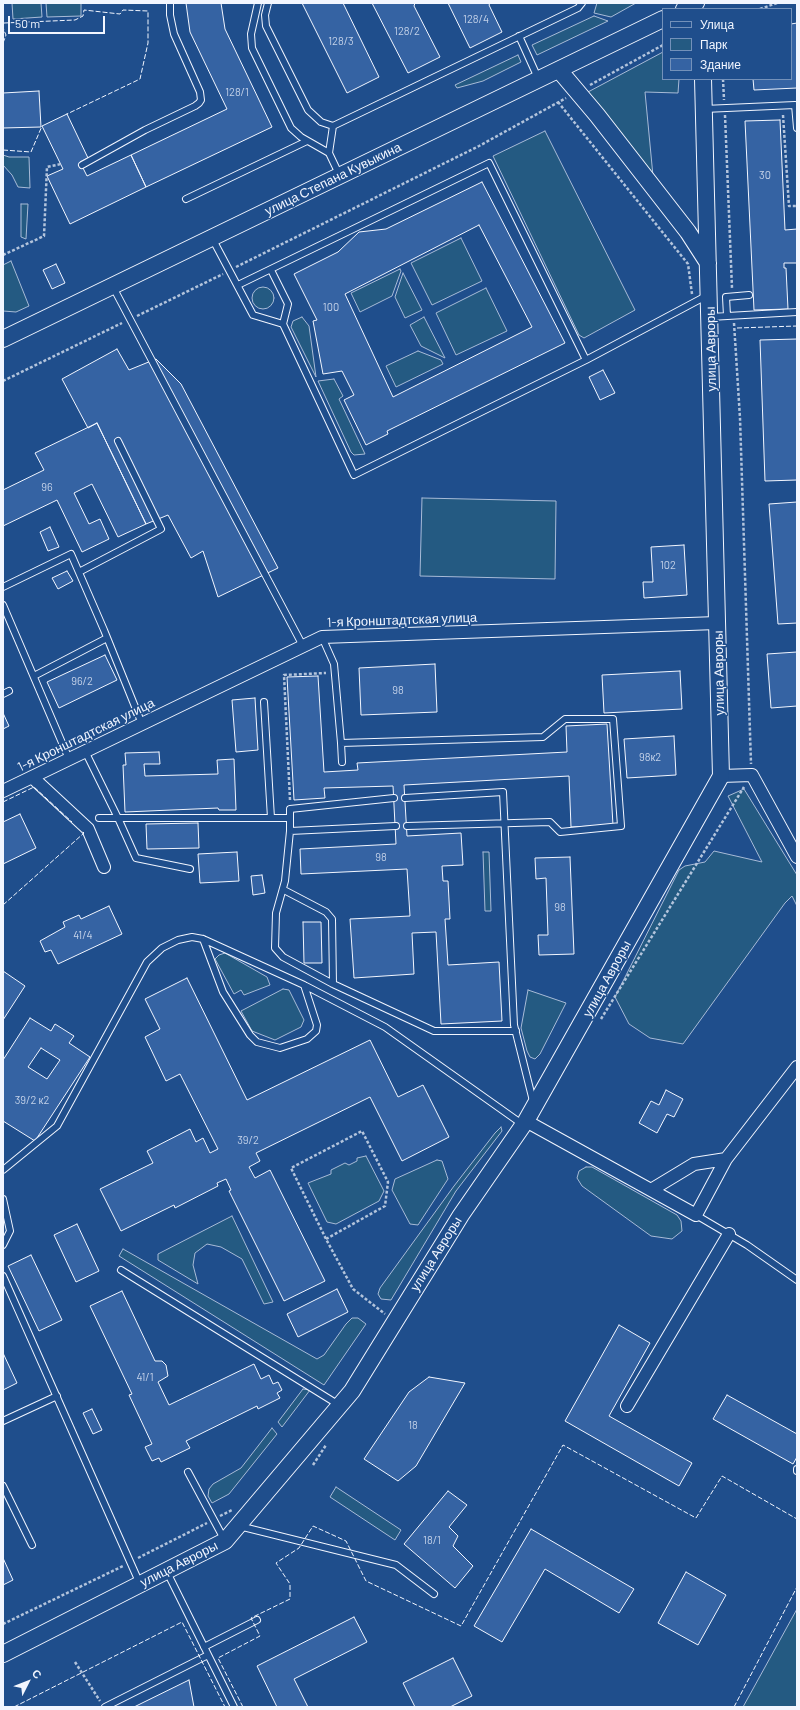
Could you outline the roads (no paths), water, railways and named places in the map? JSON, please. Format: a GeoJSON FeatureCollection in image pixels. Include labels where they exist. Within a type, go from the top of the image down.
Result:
{"type":"FeatureCollection","features":[{"type":"Feature","properties":{"kind":"street"},"geometry":{"type":"LineString","coordinates":[[686,8],[696,3]]}},
{"type":"Feature","properties":{"kind":"street","name":"улица Степана Кувыкина"},"geometry":{"type":"LineString","coordinates":[[3,339],[662,19]]}},
{"type":"Feature","properties":{"kind":"street"},"geometry":{"type":"LineString","coordinates":[[559,70],[579,92],[688,232],[708,263]]}},
{"type":"Feature","properties":{"kind":"street","name":"улица Авроры"},"geometry":{"type":"LineString","coordinates":[[3,1654],[225,1541],[340,1406],[352,1391],[461,1215],[525,1123],[721,776],[710,294],[703,80]]}},
{"type":"Feature","properties":{"kind":"street","name":"1-я Кронштадтская улица"},"geometry":{"type":"LineString","coordinates":[[3,791],[322,637],[717,623]]}},
{"type":"Feature","properties":{"kind":"street"},"geometry":{"type":"LineString","coordinates":[[721,776],[752,775],[797,857]]}},
{"type":"Feature","properties":{"kind":"street"},"geometry":{"type":"LineString","coordinates":[[32,777],[88,829],[104,867]]}},
{"type":"Feature","properties":{"kind":"street"},"geometry":{"type":"LineString","coordinates":[[525,1123],[696,1215],[726,1159],[797,1067]]}},
{"type":"Feature","properties":{"kind":"street"},"geometry":{"type":"LineString","coordinates":[[651,1190],[694,1164],[726,1159]]}},
{"type":"Feature","properties":{"kind":"street"},"geometry":{"type":"LineString","coordinates":[[627,1406],[729,1234]]}},
{"type":"Feature","properties":{"kind":"lane"},"geometry":{"type":"LineString","coordinates":[[82,165],[145,130],[199,103],[200,92],[174,34],[170,15],[170,3]]}},
{"type":"Feature","properties":{"kind":"lane"},"geometry":{"type":"LineString","coordinates":[[258,3],[251,34],[252,48],[288,123],[296,133],[307,141],[330,153]]}},
{"type":"Feature","properties":{"kind":"lane"},"geometry":{"type":"LineString","coordinates":[[268,3],[265,15],[266,26],[308,110],[321,122],[333,126],[578,8],[582,3]]}},
{"type":"Feature","properties":{"kind":"lane"},"geometry":{"type":"LineString","coordinates":[[519,36],[539,80]]}},
{"type":"Feature","properties":{"kind":"lane"},"geometry":{"type":"LineString","coordinates":[[704,109],[795,105],[797,128]]}},
{"type":"Feature","properties":{"kind":"lane"},"geometry":{"type":"LineString","coordinates":[[333,126],[330,153],[339,175]]}},
{"type":"Feature","properties":{"kind":"lane"},"geometry":{"type":"LineString","coordinates":[[186,199],[307,141]]}},
{"type":"Feature","properties":{"kind":"lane"},"geometry":{"type":"LineString","coordinates":[[238,285],[489,163],[586,360]]}},
{"type":"Feature","properties":{"kind":"lane"},"geometry":{"type":"LineString","coordinates":[[212,238],[253,315],[283,324]]}},
{"type":"Feature","properties":{"kind":"lane"},"geometry":{"type":"LineString","coordinates":[[271,270],[288,304],[283,324],[354,474],[586,360],[693,301],[710,294]]}},
{"type":"Feature","properties":{"kind":"lane"},"geometry":{"type":"LineString","coordinates":[[113,286],[303,646]]}},
{"type":"Feature","properties":{"kind":"lane"},"geometry":{"type":"LineString","coordinates":[[727,316],[726,297],[749,295]]}},
{"type":"Feature","properties":{"kind":"lane"},"geometry":{"type":"LineString","coordinates":[[710,317],[797,312]]}},
{"type":"Feature","properties":{"kind":"lane"},"geometry":{"type":"LineString","coordinates":[[79,572],[161,530],[118,441]]}},
{"type":"Feature","properties":{"kind":"lane"},"geometry":{"type":"LineString","coordinates":[[3,587],[71,554],[142,724]]}},
{"type":"Feature","properties":{"kind":"lane"},"geometry":{"type":"LineString","coordinates":[[3,605],[69,759]]}},
{"type":"Feature","properties":{"kind":"lane"},"geometry":{"type":"LineString","coordinates":[[322,637],[334,664],[342,762]]}},
{"type":"Feature","properties":{"kind":"lane"},"geometry":{"type":"LineString","coordinates":[[34,676],[107,638]]}},
{"type":"Feature","properties":{"kind":"lane"},"geometry":{"type":"LineString","coordinates":[[264,702],[271,818]]}},
{"type":"Feature","properties":{"kind":"lane"},"geometry":{"type":"LineString","coordinates":[[341,743],[543,737],[564,719],[613,719],[621,826],[560,832],[550,822],[407,826]]}},
{"type":"Feature","properties":{"kind":"lane"},"geometry":{"type":"LineString","coordinates":[[85,751],[136,858],[190,868]]}},
{"type":"Feature","properties":{"kind":"lane"},"geometry":{"type":"LineString","coordinates":[[405,798],[503,792],[516,1031],[534,1107]]}},
{"type":"Feature","properties":{"kind":"lane"},"geometry":{"type":"LineString","coordinates":[[394,798],[290,809],[290,831],[284,890],[276,913],[275,948],[283,958],[333,984],[434,1032],[516,1031]]}},
{"type":"Feature","properties":{"kind":"lane"},"geometry":{"type":"LineString","coordinates":[[98,818],[290,818]]}},
{"type":"Feature","properties":{"kind":"lane"},"geometry":{"type":"LineString","coordinates":[[290,831],[396,826]]}},
{"type":"Feature","properties":{"kind":"lane"},"geometry":{"type":"LineString","coordinates":[[284,890],[326,912],[332,919],[333,984]]}},
{"type":"Feature","properties":{"kind":"lane"},"geometry":{"type":"LineString","coordinates":[[3,1170],[57,1126],[147,962],[162,948],[178,940],[192,937],[203,939],[304,985],[385,1027],[525,1123]]}},
{"type":"Feature","properties":{"kind":"lane"},"geometry":{"type":"LineString","coordinates":[[203,939],[223,992],[250,1035],[257,1042],[280,1048],[307,1039],[316,1031],[317,1025],[304,985]]}},
{"type":"Feature","properties":{"kind":"lane"},"geometry":{"type":"LineString","coordinates":[[3,1200],[10,1231],[3,1245]]}},
{"type":"Feature","properties":{"kind":"lane"},"geometry":{"type":"LineString","coordinates":[[696,1215],[729,1234],[797,1280]]}},
{"type":"Feature","properties":{"kind":"lane"},"geometry":{"type":"LineString","coordinates":[[121,1270],[340,1406]]}},
{"type":"Feature","properties":{"kind":"lane"},"geometry":{"type":"LineString","coordinates":[[3,1276],[140,1584]]}},
{"type":"Feature","properties":{"kind":"lane"},"geometry":{"type":"LineString","coordinates":[[3,1421],[57,1396]]}},
{"type":"Feature","properties":{"kind":"lane"},"geometry":{"type":"LineString","coordinates":[[188,1472],[225,1541]]}},
{"type":"Feature","properties":{"kind":"lane"},"geometry":{"type":"LineString","coordinates":[[3,1486],[32,1545]]}},
{"type":"Feature","properties":{"kind":"lane"},"geometry":{"type":"LineString","coordinates":[[238,1525],[396,1565],[434,1594]]}},
{"type":"Feature","properties":{"kind":"lane"},"geometry":{"type":"LineString","coordinates":[[166,1571],[234,1707]]}},
{"type":"Feature","properties":{"kind":"lane"},"geometry":{"type":"LineString","coordinates":[[204,1647],[257,1620]]}},
{"type":"Feature","properties":{"kind":"lane"},"geometry":{"type":"LineString","coordinates":[[104,1707],[208,1655]]}}]}
